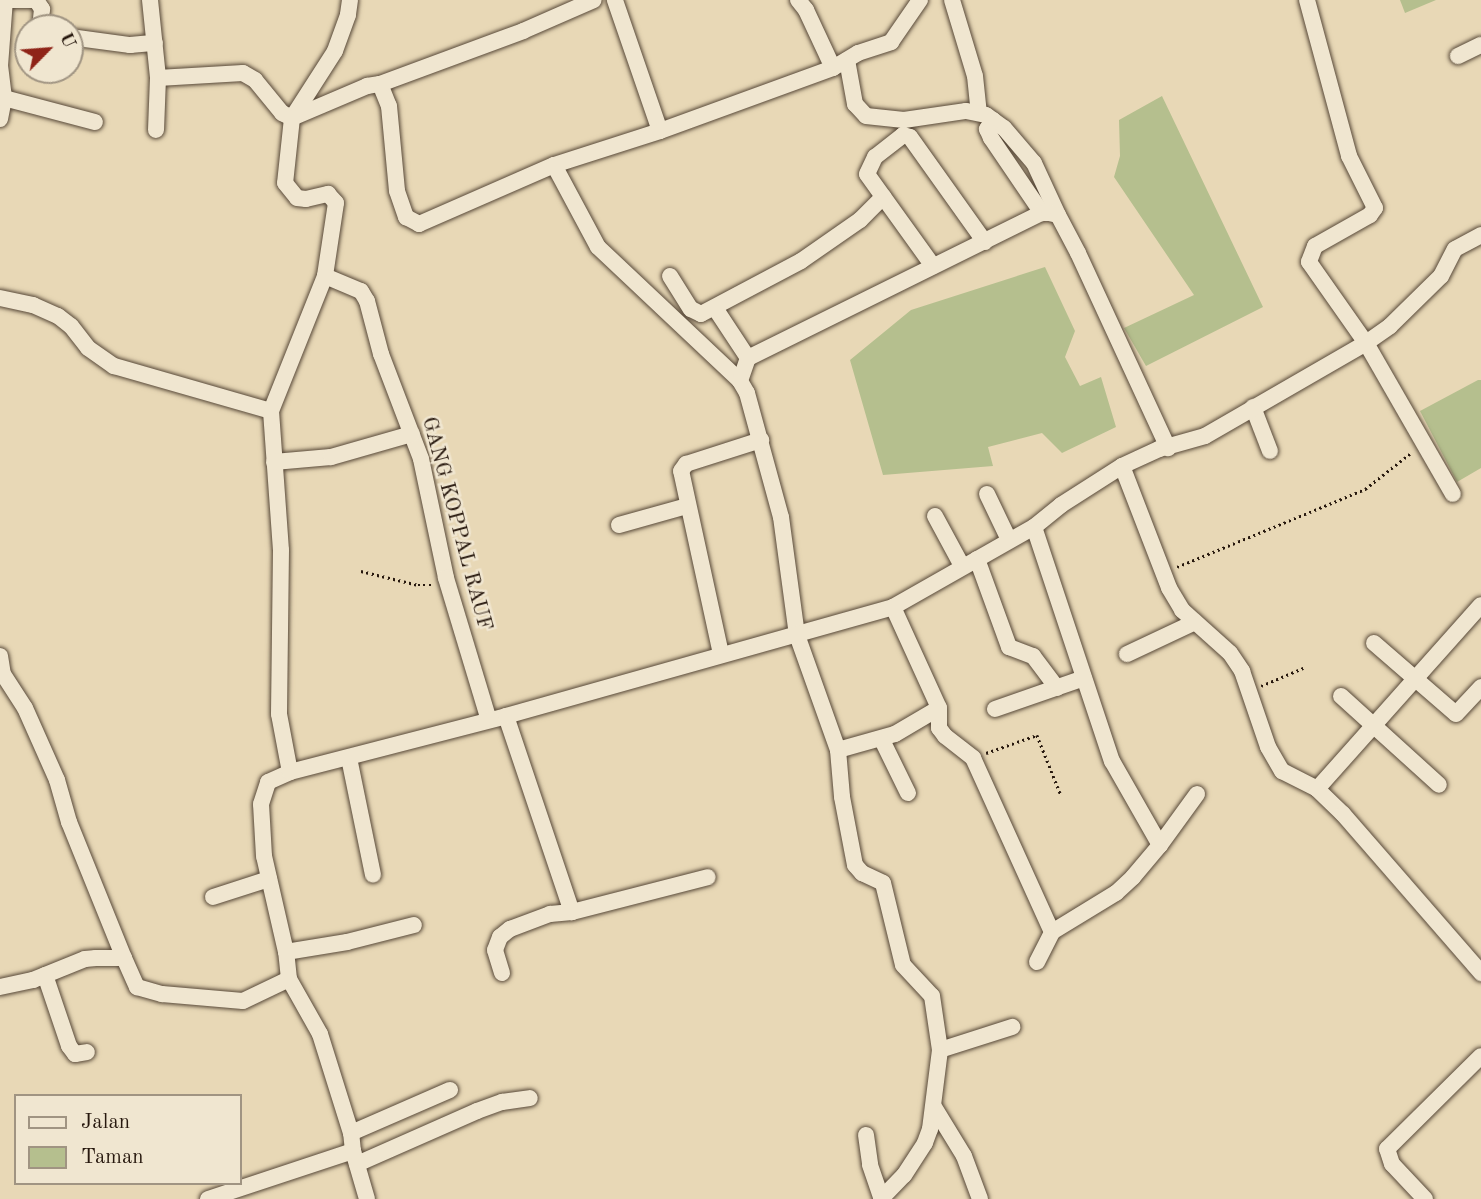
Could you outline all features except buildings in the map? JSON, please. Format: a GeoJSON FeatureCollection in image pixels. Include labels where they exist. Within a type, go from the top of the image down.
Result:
{"type":"FeatureCollection","features":[{"type":"Feature","properties":{"kind":"street"},"geometry":{"type":"LineString","coordinates":[[0,119],[4,98],[0,66],[8,0],[36,1],[42,9],[41,14]]}},
{"type":"Feature","properties":{"kind":"street"},"geometry":{"type":"LineString","coordinates":[[150,0],[159,78],[156,130]]}},
{"type":"Feature","properties":{"kind":"street"},"geometry":{"type":"LineString","coordinates":[[290,772],[279,714],[282,591],[271,411],[325,276],[336,203],[328,194],[306,199],[297,198],[287,186],[292,118],[335,51],[348,15],[350,0]]}},
{"type":"Feature","properties":{"kind":"street"},"geometry":{"type":"LineString","coordinates":[[159,78],[243,73],[255,80],[282,113],[292,118],[366,86],[380,84],[523,31],[594,0]]}},
{"type":"Feature","properties":{"kind":"street"},"geometry":{"type":"LineString","coordinates":[[615,0],[660,131]]}},
{"type":"Feature","properties":{"kind":"street"},"geometry":{"type":"LineString","coordinates":[[798,0],[840,64],[855,104],[866,116],[904,120],[986,116],[1004,128],[1034,163],[1168,447]]}},
{"type":"Feature","properties":{"kind":"street"},"geometry":{"type":"LineString","coordinates":[[380,84],[389,106],[397,191],[406,217],[412,222],[428,222],[554,165],[660,131],[840,64],[891,42],[919,0]]}},
{"type":"Feature","properties":{"kind":"street"},"geometry":{"type":"LineString","coordinates":[[952,0],[986,116],[987,129],[1042,213]]}},
{"type":"Feature","properties":{"kind":"street"},"geometry":{"type":"LineString","coordinates":[[1307,0],[1349,156],[1375,208],[1374,212],[1315,246],[1309,256],[1309,262],[1366,343],[1453,494]]}},
{"type":"Feature","properties":{"kind":"street"},"geometry":{"type":"LineString","coordinates":[[84,39],[130,45],[155,43]]}},
{"type":"Feature","properties":{"kind":"street"},"geometry":{"type":"LineString","coordinates":[[1458,56],[1481,45]]}},
{"type":"Feature","properties":{"kind":"street"},"geometry":{"type":"LineString","coordinates":[[4,98],[95,122]]}},
{"type":"Feature","properties":{"kind":"street"},"geometry":{"type":"LineString","coordinates":[[933,266],[872,182],[867,169],[874,157],[903,135],[908,135],[985,242]]}},
{"type":"Feature","properties":{"kind":"street"},"geometry":{"type":"LineString","coordinates":[[554,165],[598,247],[740,381],[747,393],[781,517],[797,635],[838,750],[842,797],[855,865],[862,873],[880,880],[886,888],[904,965],[932,996],[940,1050],[934,1107],[925,1143],[904,1175],[882,1199],[870,1165],[866,1135]]}},
{"type":"Feature","properties":{"kind":"street"},"geometry":{"type":"LineString","coordinates":[[670,276],[696,314],[715,308],[801,261],[860,220],[883,197]]}},
{"type":"Feature","properties":{"kind":"street"},"geometry":{"type":"LineString","coordinates":[[740,381],[748,358],[1042,213],[1058,215]]}},
{"type":"Feature","properties":{"kind":"street"},"geometry":{"type":"LineString","coordinates":[[367,1199],[351,1133],[320,1034],[289,979],[286,952],[264,856],[262,791],[268,782],[290,772],[506,716],[893,607],[1034,527],[1061,505],[1122,466],[1168,447],[1205,436],[1366,343],[1390,327],[1441,276],[1455,249],[1481,235]]}},
{"type":"Feature","properties":{"kind":"street","name":"GANG KOPPAL RAUF"},"geometry":{"type":"LineString","coordinates":[[325,276],[361,292],[367,301],[381,354],[425,475],[446,578],[489,720]]}},
{"type":"Feature","properties":{"kind":"street"},"geometry":{"type":"LineString","coordinates":[[0,298],[58,316],[71,326],[88,348],[114,366],[271,411]]}},
{"type":"Feature","properties":{"kind":"street"},"geometry":{"type":"LineString","coordinates":[[715,308],[748,358]]}},
{"type":"Feature","properties":{"kind":"street"},"geometry":{"type":"LineString","coordinates":[[1252,407],[1270,451]]}},
{"type":"Feature","properties":{"kind":"street"},"geometry":{"type":"LineString","coordinates":[[274,462],[331,457],[412,434]]}},
{"type":"Feature","properties":{"kind":"street"},"geometry":{"type":"LineString","coordinates":[[721,654],[681,478],[683,467],[761,440]]}},
{"type":"Feature","properties":{"kind":"street"},"geometry":{"type":"LineString","coordinates":[[1122,466],[1162,573],[1182,610],[1230,653],[1251,691],[1268,747],[1277,764],[1282,771],[1317,789],[1343,814],[1481,972]]}},
{"type":"Feature","properties":{"kind":"street"},"geometry":{"type":"LineString","coordinates":[[987,494],[1009,540]]}},
{"type":"Feature","properties":{"kind":"street"},"geometry":{"type":"LineString","coordinates":[[619,525],[687,506]]}},
{"type":"Feature","properties":{"kind":"street"},"geometry":{"type":"LineString","coordinates":[[935,516],[969,563],[1009,647],[1033,656],[1057,688]]}},
{"type":"Feature","properties":{"kind":"street"},"geometry":{"type":"LineString","coordinates":[[1034,527],[1112,761],[1160,845]]}},
{"type":"Feature","properties":{"kind":"street"},"geometry":{"type":"LineString","coordinates":[[1317,789],[1481,606]]}},
{"type":"Feature","properties":{"kind":"street"},"geometry":{"type":"LineString","coordinates":[[893,607],[939,708],[939,728],[973,758],[1052,932]]}},
{"type":"Feature","properties":{"kind":"street"},"geometry":{"type":"LineString","coordinates":[[1127,654],[1195,622]]}},
{"type":"Feature","properties":{"kind":"street"},"geometry":{"type":"LineString","coordinates":[[1374,643],[1456,714],[1481,687]]}},
{"type":"Feature","properties":{"kind":"street"},"geometry":{"type":"LineString","coordinates":[[0,656],[3,674],[25,708],[57,780],[69,822],[137,987],[162,994],[243,1001],[289,979]]}},
{"type":"Feature","properties":{"kind":"street"},"geometry":{"type":"LineString","coordinates":[[995,709],[1084,678]]}},
{"type":"Feature","properties":{"kind":"street"},"geometry":{"type":"LineString","coordinates":[[1341,696],[1439,785]]}},
{"type":"Feature","properties":{"kind":"street"},"geometry":{"type":"LineString","coordinates":[[838,750],[882,740],[939,708]]}},
{"type":"Feature","properties":{"kind":"street"},"geometry":{"type":"LineString","coordinates":[[506,716],[572,912]]}},
{"type":"Feature","properties":{"kind":"street"},"geometry":{"type":"LineString","coordinates":[[882,740],[908,793]]}},
{"type":"Feature","properties":{"kind":"street"},"geometry":{"type":"LineString","coordinates":[[349,758],[373,875]]}},
{"type":"Feature","properties":{"kind":"street"},"geometry":{"type":"LineString","coordinates":[[1037,962],[1052,932],[1116,893],[1133,877],[1197,794]]}},
{"type":"Feature","properties":{"kind":"street"},"geometry":{"type":"LineString","coordinates":[[502,973],[495,950],[500,937],[510,929],[550,914],[572,912],[708,877]]}},
{"type":"Feature","properties":{"kind":"street"},"geometry":{"type":"LineString","coordinates":[[213,897],[269,879]]}},
{"type":"Feature","properties":{"kind":"street"},"geometry":{"type":"LineString","coordinates":[[286,952],[414,925]]}},
{"type":"Feature","properties":{"kind":"street"},"geometry":{"type":"LineString","coordinates":[[0,988],[45,975],[85,959],[124,958]]}},
{"type":"Feature","properties":{"kind":"street"},"geometry":{"type":"LineString","coordinates":[[45,975],[69,1046],[75,1054],[87,1052]]}},
{"type":"Feature","properties":{"kind":"street"},"geometry":{"type":"LineString","coordinates":[[940,1050],[1012,1027]]}},
{"type":"Feature","properties":{"kind":"street"},"geometry":{"type":"LineString","coordinates":[[1425,1199],[1392,1164],[1387,1149],[1481,1056]]}},
{"type":"Feature","properties":{"kind":"street"},"geometry":{"type":"LineString","coordinates":[[351,1133],[450,1090]]}},
{"type":"Feature","properties":{"kind":"street"},"geometry":{"type":"LineString","coordinates":[[208,1199],[355,1157],[502,1102],[530,1098]]}},
{"type":"Feature","properties":{"kind":"street"},"geometry":{"type":"LineString","coordinates":[[934,1107],[964,1156],[980,1199]]}},
{"type":"Feature","properties":{"kind":"path"},"geometry":{"type":"LineString","coordinates":[[1162,573],[1365,489],[1423,443]]}},
{"type":"Feature","properties":{"kind":"path"},"geometry":{"type":"LineString","coordinates":[[361,571],[418,585],[438,584],[446,578]]}},
{"type":"Feature","properties":{"kind":"path"},"geometry":{"type":"LineString","coordinates":[[1251,691],[1303,668]]}},
{"type":"Feature","properties":{"kind":"path"},"geometry":{"type":"LineString","coordinates":[[973,758],[1035,734],[1061,795]]}},
{"type":"Feature","properties":{"kind":"green space"},"geometry":{"type":"Polygon","coordinates":[[[1400,0],[1436,0],[1405,13],[1400,0]]]}},
{"type":"Feature","properties":{"kind":"green space"},"geometry":{"type":"Polygon","coordinates":[[[1162,96],[1263,307],[1146,366],[1124,328],[1194,295],[1114,177],[1120,156],[1119,120],[1162,96]]]}},
{"type":"Feature","properties":{"kind":"green space"},"geometry":{"type":"Polygon","coordinates":[[[1045,267],[1075,331],[1065,357],[1080,386],[1101,377],[1116,427],[1062,453],[1042,433],[988,447],[993,466],[883,475],[850,360],[911,310],[1045,267]]]}},
{"type":"Feature","properties":{"kind":"green space"},"geometry":{"type":"Polygon","coordinates":[[[1481,380],[1481,468],[1457,482],[1420,411],[1481,380]]]}}]}
